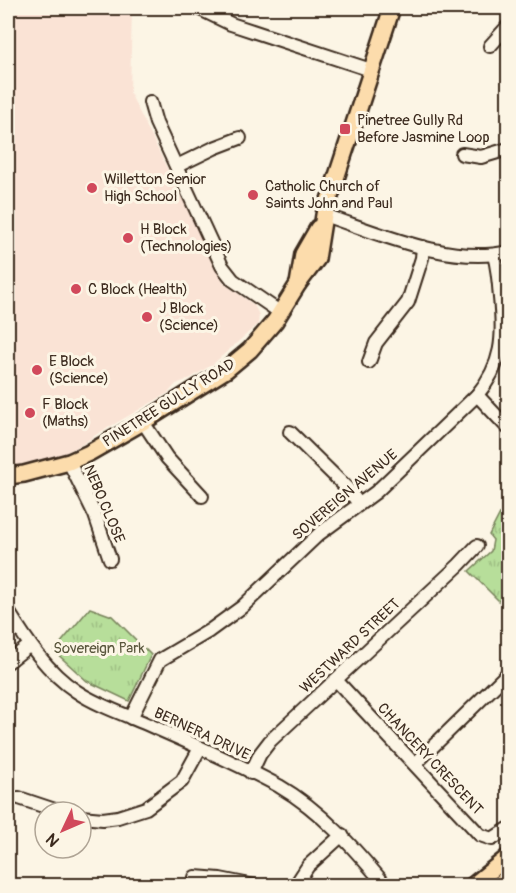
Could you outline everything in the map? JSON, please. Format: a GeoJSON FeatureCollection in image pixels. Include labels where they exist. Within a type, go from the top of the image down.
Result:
{"type":"FeatureCollection","features":[{"type":"Feature","properties":{"kind":"main road","name":"PINETREE GULLY ROAD"},"geometry":{"type":"LineString","coordinates":[[8,476],[69,462],[142,422],[226,370],[250,350],[281,313],[298,284],[317,259],[324,215],[392,8]]}},
{"type":"Feature","properties":{"kind":"main road"},"geometry":{"type":"LineString","coordinates":[[472,885],[508,857]]}},
{"type":"Feature","properties":{"kind":"main road"},"geometry":{"type":"LineString","coordinates":[[497,885],[508,877]]}},
{"type":"Feature","properties":{"kind":"street"},"geometry":{"type":"LineString","coordinates":[[205,9],[231,24],[371,70]]}},
{"type":"Feature","properties":{"kind":"street"},"geometry":{"type":"LineString","coordinates":[[490,46],[508,26]]}},
{"type":"Feature","properties":{"kind":"street"},"geometry":{"type":"LineString","coordinates":[[150,102],[156,123],[222,266],[233,280],[281,313]]}},
{"type":"Feature","properties":{"kind":"street"},"geometry":{"type":"LineString","coordinates":[[177,166],[214,147],[240,138]]}},
{"type":"Feature","properties":{"kind":"street"},"geometry":{"type":"LineString","coordinates":[[462,154],[481,157],[508,149]]}},
{"type":"Feature","properties":{"kind":"street"},"geometry":{"type":"LineString","coordinates":[[324,215],[423,247],[461,255],[494,255],[508,252]]}},
{"type":"Feature","properties":{"kind":"street"},"geometry":{"type":"LineString","coordinates":[[369,362],[376,343],[408,302],[422,258],[423,247]]}},
{"type":"Feature","properties":{"kind":"street","name":"SOVEREIGN AVENUE"},"geometry":{"type":"LineString","coordinates":[[131,718],[160,660],[224,621],[319,534],[376,492],[487,384],[496,367],[502,343],[502,320],[494,255]]}},
{"type":"Feature","properties":{"kind":"street"},"geometry":{"type":"LineString","coordinates":[[477,395],[508,428]]}},
{"type":"Feature","properties":{"kind":"street"},"geometry":{"type":"LineString","coordinates":[[142,422],[167,458],[202,495]]}},
{"type":"Feature","properties":{"kind":"street"},"geometry":{"type":"LineString","coordinates":[[290,432],[359,504]]}},
{"type":"Feature","properties":{"kind":"street","name":"NEBO CLOSE"},"geometry":{"type":"LineString","coordinates":[[69,462],[95,515],[110,559]]}},
{"type":"Feature","properties":{"kind":"street","name":"WESTWARD STREET"},"geometry":{"type":"LineString","coordinates":[[251,773],[260,754],[270,741],[477,546]]}},
{"type":"Feature","properties":{"kind":"street","name":"BERNERA DRIVE"},"geometry":{"type":"LineString","coordinates":[[8,611],[30,645],[49,668],[75,691],[200,748],[278,786],[299,799],[342,835],[386,885]]}},
{"type":"Feature","properties":{"kind":"street"},"geometry":{"type":"LineString","coordinates":[[8,662],[30,645]]}},
{"type":"Feature","properties":{"kind":"street"},"geometry":{"type":"LineString","coordinates":[[415,764],[508,673]]}},
{"type":"Feature","properties":{"kind":"street","name":"CHANCERY CRESCENT"},"geometry":{"type":"LineString","coordinates":[[336,680],[480,835],[492,839],[508,829]]}},
{"type":"Feature","properties":{"kind":"street"},"geometry":{"type":"LineString","coordinates":[[93,818],[118,817],[146,808],[182,781],[200,748]]}},
{"type":"Feature","properties":{"kind":"street"},"geometry":{"type":"LineString","coordinates":[[19,798],[33,803]]}},
{"type":"Feature","properties":{"kind":"street"},"geometry":{"type":"LineString","coordinates":[[295,885],[308,866],[342,835]]}},
{"type":"Feature","properties":{"kind":"street"},"geometry":{"type":"LineString","coordinates":[[195,877],[255,885]]}},
{"type":"Feature","properties":{"kind":"shaded area","name":"Willetton Senior High School"},"geometry":{"type":"Polygon","coordinates":[[[8,8],[132,8],[130,93],[224,283],[254,305],[259,315],[258,324],[213,364],[191,378],[176,384],[168,393],[59,456],[8,468],[8,8]]]}},
{"type":"Feature","properties":{"kind":"green space"},"geometry":{"type":"Polygon","coordinates":[[[508,498],[508,610],[469,571],[491,551],[493,540],[489,535],[508,498]]]}},
{"type":"Feature","properties":{"kind":"green space","name":"Sovereign Park"},"geometry":{"type":"Polygon","coordinates":[[[90,608],[112,616],[151,655],[129,701],[87,681],[54,651],[90,608]]]}},
{"type":"Feature","properties":{"kind":"place","name":"Pinetree Gully Rd Before Jasmine Loop"},"geometry":{"type":"Point","coordinates":[345,129]}},
{"type":"Feature","properties":{"kind":"place","name":"Willetton Senior High School"},"geometry":{"type":"Point","coordinates":[92,188]}},
{"type":"Feature","properties":{"kind":"place","name":"Catholic Church of Saints John and Paul"},"geometry":{"type":"Point","coordinates":[253,195]}},
{"type":"Feature","properties":{"kind":"place","name":"H Block (Technologies)"},"geometry":{"type":"Point","coordinates":[128,238]}},
{"type":"Feature","properties":{"kind":"place","name":"C Block (Health)"},"geometry":{"type":"Point","coordinates":[76,289]}},
{"type":"Feature","properties":{"kind":"place","name":"J Block (Science)"},"geometry":{"type":"Point","coordinates":[147,317]}},
{"type":"Feature","properties":{"kind":"place","name":"E Block (Science)"},"geometry":{"type":"Point","coordinates":[37,370]}},
{"type":"Feature","properties":{"kind":"place","name":"F Block (Maths)"},"geometry":{"type":"Point","coordinates":[30,413]}}]}
